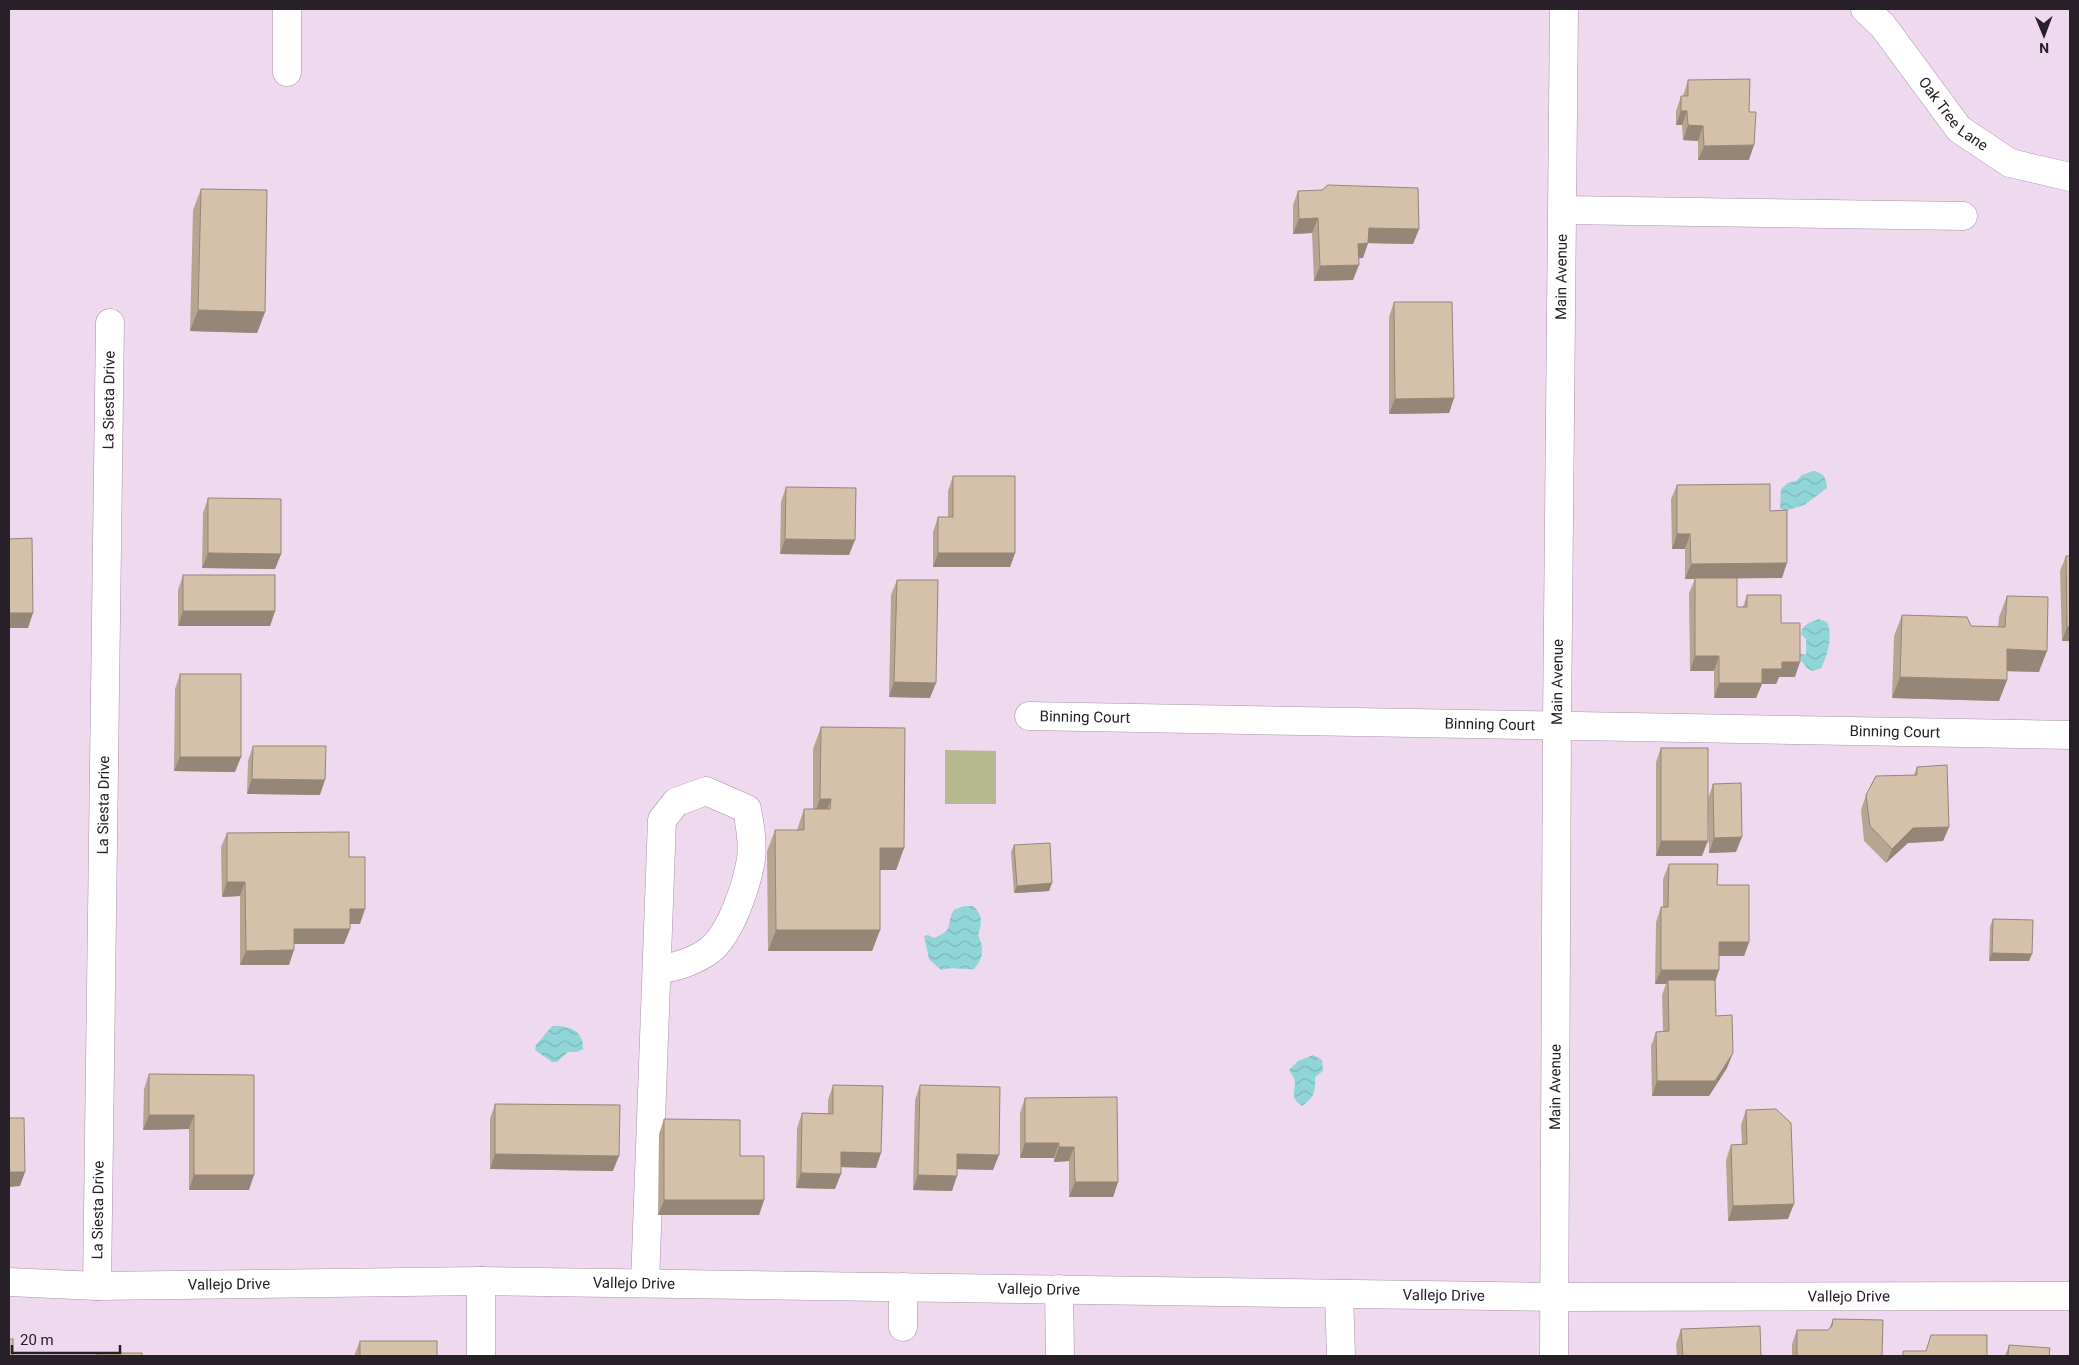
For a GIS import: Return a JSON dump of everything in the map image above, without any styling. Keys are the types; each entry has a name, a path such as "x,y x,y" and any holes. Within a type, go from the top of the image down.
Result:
{"street":[{"path":"287,9 287,72"},
{"name":"Main Avenue","path":"1554,1356 1557,724 1564,9"},
{"name":"Oak Tree Lane","path":"1865,9 1883,26 1959,129 2010,163 2070,177"},
{"path":"1563,210 1964,216"},
{"name":"La Siesta Drive","path":"97,1286 110,323"},
{"name":"Binning Court","path":"1029,716 2070,734"},
{"path":"645,1284 656,969 662,820 676,802 706,791 747,810 751,831 751,859 745,884 731,922 711,949 685,962 656,969"},
{"path":"481,1281 481,1356"},
{"name":"Vallejo Drive","path":"9,1282 97,1286 481,1281 1554,1297 2070,1296"},
{"path":"903,1287 903,1327"},
{"path":"1059,1290 1060,1356"},
{"path":"1339,1294 1341,1356"}],"shaded area":[{"path":"945,750 996,751 996,804 945,804"}],"water":[{"path":"1813,471 1824,476 1827,488 1804,505 1785,511 1780,508 1781,489 1788,483 1796,481 1802,475"},
{"path":"1819,619 1827,622 1830,639 1828,651 1821,668 1813,671 1808,669 1794,652 1806,655 1806,639 1801,634 1802,630 1807,624"},
{"path":"964,906 973,906 980,916 981,922 978,935 982,952 980,960 974,969 950,968 941,970 929,959 924,936 928,935 934,938 945,932 948,929 954,910"},
{"path":"552,1026 564,1026 574,1030 581,1037 583,1049 577,1052 568,1052 557,1062 552,1062 535,1050 536,1045"},
{"path":"1313,1055 1322,1060 1323,1071 1315,1077 1313,1094 1302,1106 1295,1098 1295,1081 1289,1070 1298,1061"}],"building":[{"path":"1750,79 1749,112 1756,112 1754,145 1704,146 1703,126 1688,125 1687,111 1681,111 1681,96 1688,96 1688,80"},
{"path":"1328,185 1418,188 1419,229 1369,228 1368,243 1358,244 1359,265 1320,266 1318,218 1299,219 1298,191 1322,190"},
{"path":"201,189 267,190 265,312 198,310"},
{"path":"1394,302 1452,302 1454,398 1395,399"},
{"path":"953,476 1015,476 1015,553 938,553 938,517 953,517"},
{"path":"1770,484 1770,511 1787,510 1787,563 1691,564 1690,534 1677,534 1677,485"},
{"path":"786,487 856,488 855,540 785,539"},
{"path":"208,498 281,499 281,554 208,553"},
{"path":"32,538 33,613 9,613 9,539"},
{"path":"2066,556 2070,556 2070,627 2067,627"},
{"path":"183,575 275,575 275,611 183,611"},
{"path":"1695,578 1737,578 1737,607 1747,607 1747,595 1781,595 1781,623 1800,623 1800,662 1782,662 1782,669 1762,669 1762,683 1719,683 1719,656 1695,656"},
{"path":"897,580 938,580 936,683 894,682"},
{"path":"2007,596 2048,597 2047,651 2007,649 2007,680 1900,677 1902,615 1967,617 1971,626 2005,627"},
{"path":"180,674 241,674 241,757 180,757"},
{"path":"821,727 905,728 904,848 880,848 880,930 776,930 775,830 804,830 804,809 830,809 831,799 820,799"},
{"path":"253,746 326,746 325,780 252,779"},
{"path":"1661,748 1708,748 1708,841 1661,841"},
{"path":"1947,765 1949,827 1913,828 1892,849 1870,826 1866,795 1876,776 1917,775 1917,767"},
{"path":"1741,783 1742,837 1714,838 1713,784"},
{"path":"349,832 349,857 365,857 365,909 350,909 350,929 294,929 294,950 246,951 245,882 227,882 227,833"},
{"path":"1050,843 1052,883 1017,886 1014,845"},
{"path":"1669,864 1718,864 1717,885 1749,885 1749,942 1719,942 1719,970 1661,970 1661,907 1668,907"},
{"path":"1993,919 2033,920 2032,954 1992,953"},
{"path":"1668,980 1715,980 1716,1016 1732,1015 1733,1053 1715,1081 1657,1081 1656,1032 1669,1031"},
{"path":"149,1074 254,1075 254,1175 194,1175 194,1115 149,1115"},
{"path":"833,1085 883,1086 881,1153 841,1152 841,1174 801,1173 802,1113 833,1114"},
{"path":"920,1085 1000,1087 999,1155 957,1154 957,1176 918,1175"},
{"path":"1117,1097 1118,1182 1075,1182 1074,1147 1059,1147 1059,1143 1025,1143 1025,1098"},
{"path":"495,1104 620,1105 619,1156 495,1154"},
{"path":"1776,1109 1791,1123 1794,1204 1733,1206 1731,1145 1747,1144 1746,1110"},
{"path":"9,1118 24,1118 25,1172 9,1172"},
{"path":"664,1119 740,1120 740,1156 764,1156 764,1200 664,1200"},
{"path":"1833,1319 1883,1320 1882,1356 1797,1356 1797,1330 1828,1330 1832,1326"},
{"path":"1760,1326 1761,1356 1683,1356 1681,1329"},
{"path":"1931,1335 1987,1335 1987,1356 1903,1356 1903,1351 1926,1351"},
{"path":"9,1339 13,1339 13,1356 9,1356"},
{"path":"360,1341 437,1341 437,1356 360,1356"},
{"path":"2009,1345 2050,1348 2049,1356 2008,1356"},
{"path":"97,1353 142,1353 142,1356 97,1356"}]}
